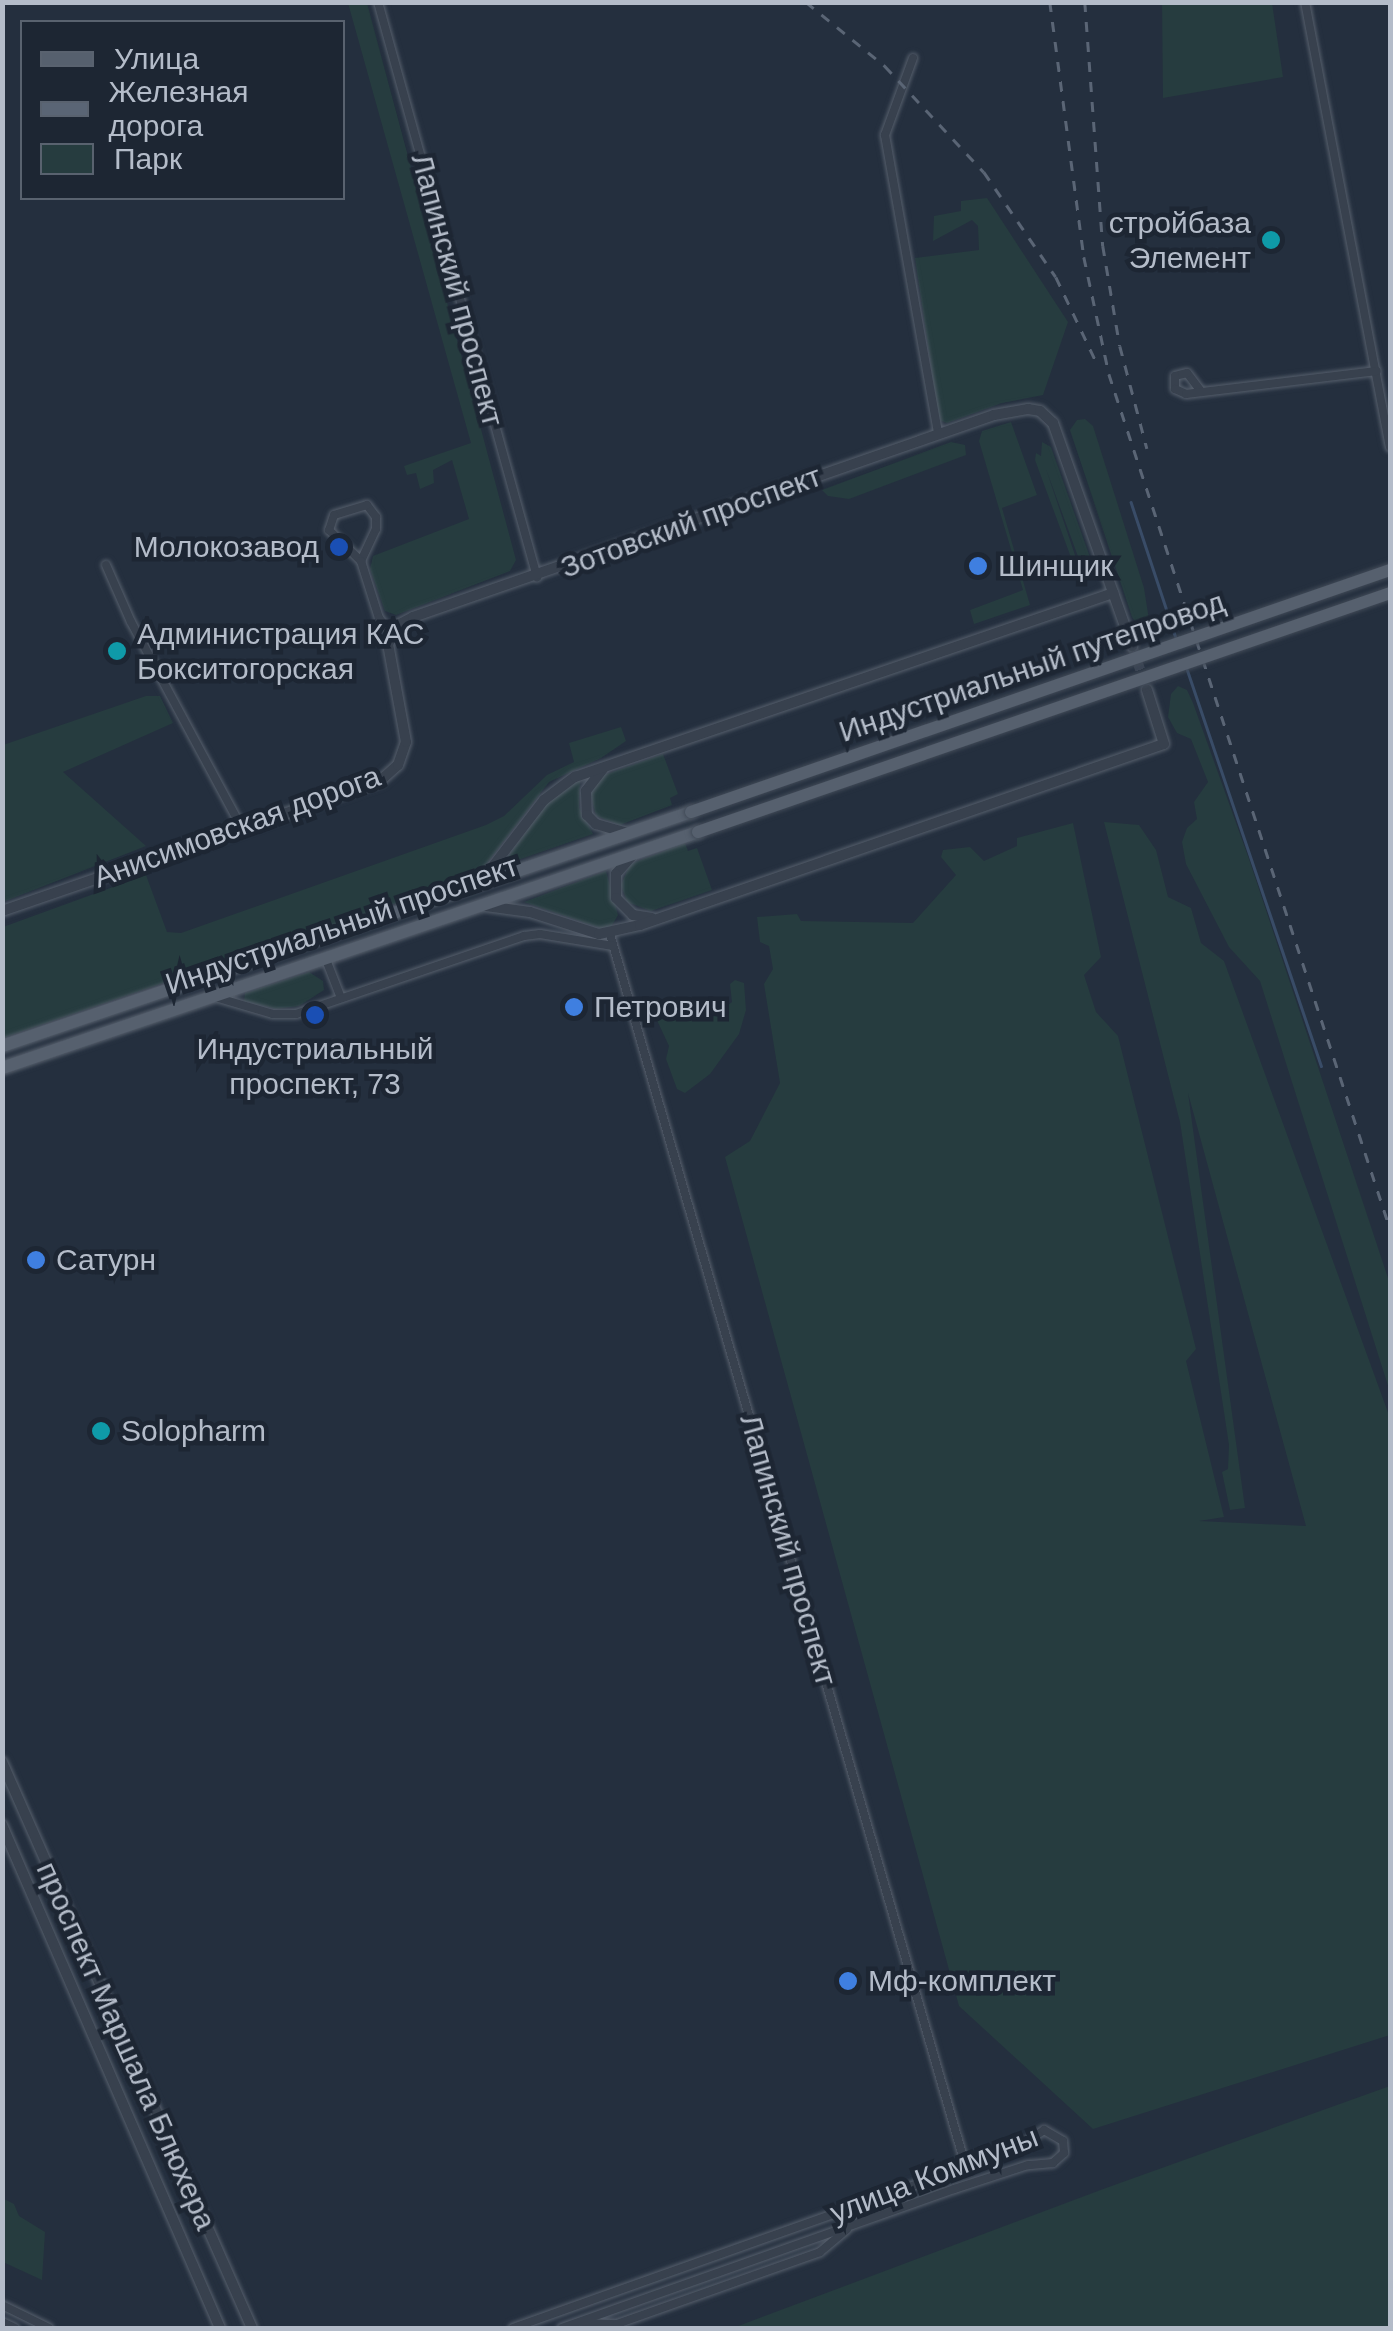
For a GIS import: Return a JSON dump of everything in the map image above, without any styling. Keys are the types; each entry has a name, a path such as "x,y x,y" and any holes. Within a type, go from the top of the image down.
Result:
{"main road":[{"name":"Индустриальный путепровод","path":"691,812 1390,570"},
{"name":"Индустриальный путепровод","path":"698,832 1390,593"},
{"name":"Индустриальный проспект","path":"2,1046 691,812"},
{"name":"Индустриальный проспект","path":"2,1068 698,832"}],"street":[{"name":"Лапинский проспект","path":"378,2 537,577"},
{"path":"1305,2 1390,447"},
{"path":"913,58 885,135 938,434"},
{"path":"1200,390 1377,371"},
{"name":"Зотовский проспект","path":"392,634 413,617 994,415 1028,409 1040,411 1054,424 1132,646"},
{"path":"361,561 376,529 376,517 367,505 334,515 329,530 361,561 380,618 392,634"},
{"path":"106,565 131,622 242,828"},
{"path":"470,886 490,870 558,787 608,764 1113,593"},
{"name":"Анисимовская дорога","path":"2,911 380,781 398,764 406,742 388,656 392,634"},
{"path":"212,996 284,1015 540,934 611,940 658,919 1164,744 1147,690"},
{"path":"608,764 586,791 588,815 596,824 628,833"},
{"path":"636,852 616,874 616,898 633,915 658,919"},
{"path":"475,906 507,906 611,940"},
{"name":"Лапинский проспект","path":"611,940 966,2167"},
{"path":"326,957 341,998"},
{"name":"проспект Маршала Блюхера","path":"2,1762 252,2328"},
{"name":"проспект Маршала Блюхера","path":"2,1825 220,2328"},
{"name":"улица Коммуны","path":"513,2328 966,2167 1022,2146 1044,2130 1063,2140 1064,2153 1053,2164 1028,2166 562,2328"},
{"path":"579,2322 610,2326 636,2318 820,2252 850,2226"},
{"path":"2,2305 49,2328"},
{"path":"2,2322 15,2328"}],"green space":[{"path":"348,3 367,3 516,560 510,571 396,615 385,611 370,569 373,556 469,519 452,460 433,470 434,483 420,489 416,473 407,475 404,466 471,443"},
{"path":"1162,3 1272,3 1283,77 1163,98"},
{"path":"987,198 1068,322 1043,395 1002,403 947,423 939,420 915,258 979,250 978,226 972,220 933,241 934,216 961,211 961,201"},
{"path":"1085,419 1093,426 1144,588 1149,620 1146,626 1139,627 1132,617 1070,430 1077,420"},
{"path":"1011,422 1037,495 1002,508 1030,605 974,624 970,610 1023,590 979,441 982,431"},
{"path":"951,442 965,445 966,455 849,499 828,496 822,490"},
{"path":"1042,442 1051,447 1091,560 1084,566 1080,562 1046,469 1078,564 1076,571 1035,460 1036,453 1041,456"},
{"path":"1178,686 1187,690 1193,703 1249,859 1390,1284 1390,1392 1260,981 1229,947 1186,864 1182,842 1187,828 1197,819 1194,802 1208,782 1191,739 1177,733 1168,717 1171,694"},
{"path":"146,696 160,696 173,723 63,772 146,846 3,902 3,745"},
{"path":"621,727 626,741 601,758 549,782 478,875 3,1038 3,927 146,875 167,932 181,933 486,825 504,816 547,775 574,762 569,743"},
{"path":"663,754 678,794 670,798 672,805 620,825 596,816 590,792 604,775"},
{"path":"580,780 579,807 593,834 509,863 507,858 550,798"},
{"path":"1104,822 1139,825 1156,850 1168,897 1191,908 1201,943 1224,961 1390,1418 1390,2035 1093,2129 959,2006 725,1157 750,1141 780,1083 764,984 773,969 769,946 760,942 757,917 797,914 801,921 913,923 956,875 941,857 943,850 970,847 984,861 1017,846 1017,838 1073,823 1101,957 1084,975 1096,1012 1118,1036 1196,1349 1186,1361 1224,1517 1199,1521 1306,1526 1188,1093 1245,1508 1230,1510 1222,1472 1228,1469 1229,1445 1180,1122"},
{"path":"685,843 688,851 697,848 712,890 651,911 627,902 621,885 630,864"},
{"path":"606,871 618,915 611,927 603,929 524,902"},
{"path":"309,972 323,981 324,990 299,1006 276,1009 244,1001 245,993"},
{"path":"735,980 744,983 746,1010 739,1034 710,1074 685,1093 677,1089 666,1059 669,1046 655,1016 723,1009 732,1002 730,984"},
{"path":"1390,2086 1390,2328 733,2328 1106,2188"},
{"path":"2,2198 14,2204 19,2216 45,2232 42,2280 3,2262"}],"waterway":[{"path":"1131,502 1176,638"},
{"path":"1187,669 1321,1066"}],"tunnel":[{"path":"1132,646 1145,683"}],"railway":[{"path":"806,2 885,66 984,172 1056,277 1095,359"},
{"path":"1050,2 1084,257 1109,374 1390,1228"},
{"path":"1085,2 1103,246 1120,346 1147,448"}],"place":[{"name":"стройбаза Элемент","path":"1271,240"},
{"name":"Молокозавод","path":"339,547"},
{"name":"Шинщик","path":"978,566"},
{"name":"Администрация КАС Бокситогорская","path":"117,651"},
{"name":"Петрович","path":"574,1007"},
{"name":"Индустриальный проспект, 73","path":"315,1015"},
{"name":"Сатурн","path":"36,1260"},
{"name":"Solopharm","path":"101,1431"},
{"name":"Мф-комплект","path":"848,1981"}]}
